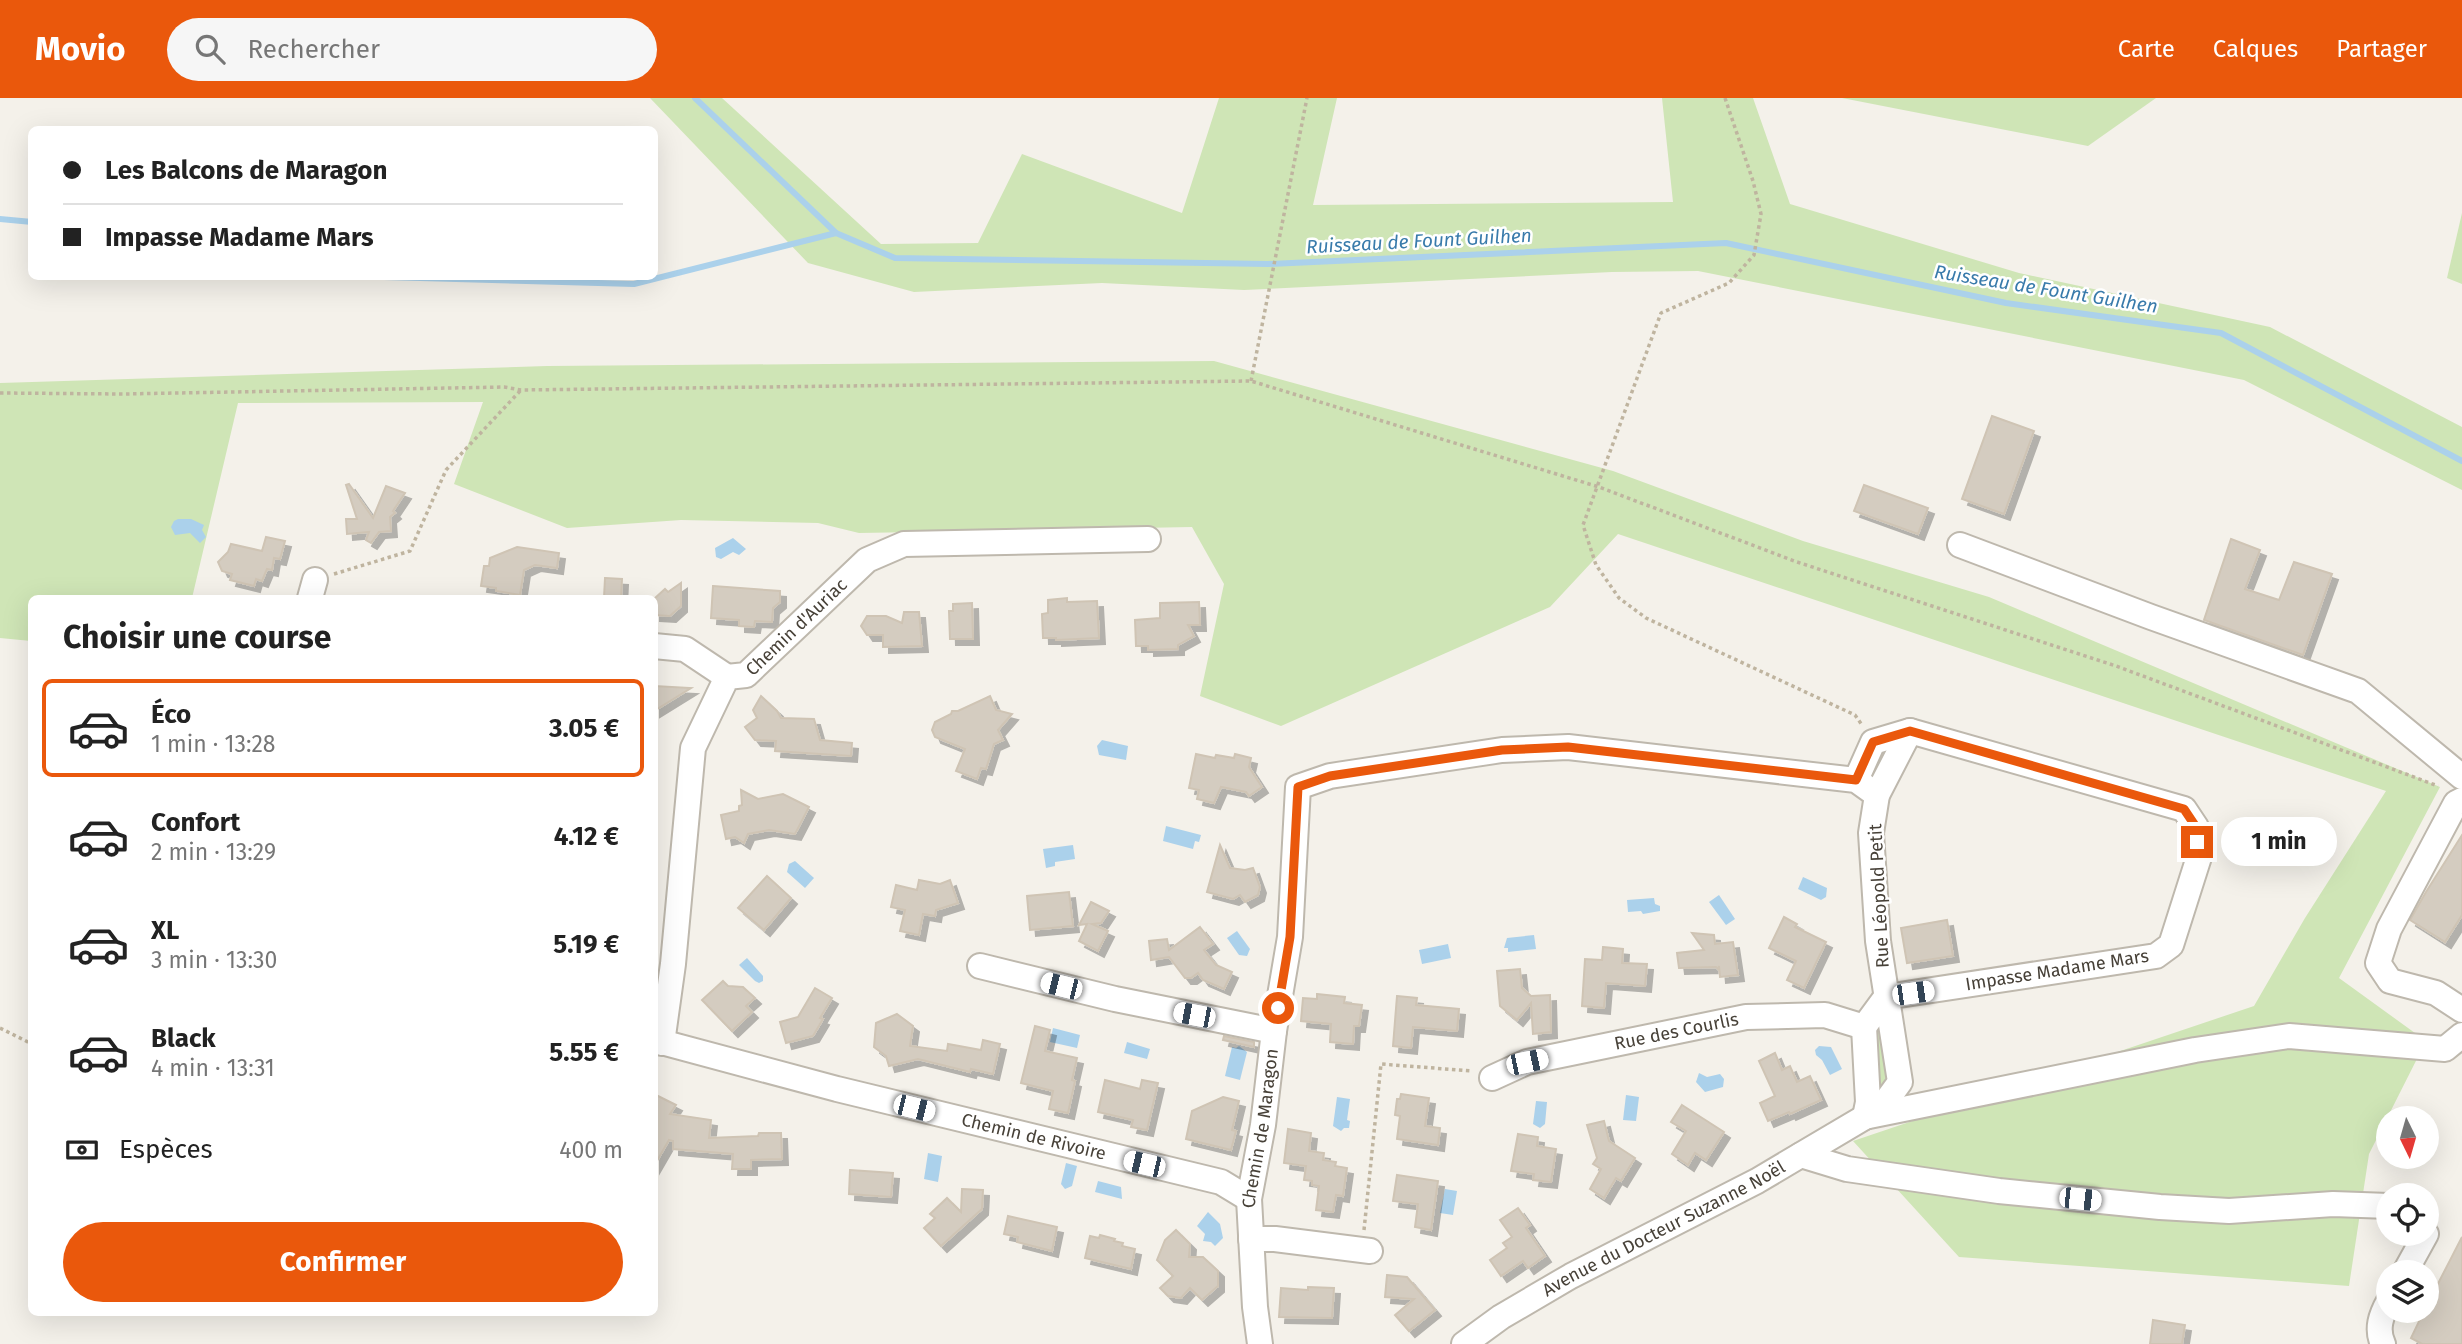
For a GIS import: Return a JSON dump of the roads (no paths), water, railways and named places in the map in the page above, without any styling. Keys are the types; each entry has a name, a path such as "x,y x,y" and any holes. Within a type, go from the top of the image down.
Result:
{"street":[{"name":"Chemin d'Auriac","path":"658,1042 673,964 692,748 727,677 746,675 867,560 904,544 1148,539"},
{"path":"1960,545 2358,691 2462,777"},
{"path":"658,646 685,649 727,677"},
{"path":"1910,731 1877,794 1856,780 1873,742 1910,731"},
{"name":"Impasse Madame Mars","path":"1886,997 2156,956 2171,945 2199,857 2196,827 2184,809 1910,731"},
{"name":"Chemin de Maragon","path":"1260,1344 1249,1199 1264,1125 1274,1031 1290,937 1298,787 1330,776 1488,751 1568,747 1856,780"},
{"name":"Rue Léopold Petit","path":"1877,794 1871,833 1878,942 1886,997"},
{"path":"2462,800 2456,803 2389,929 2378,963 2390,981 2437,993 2462,1010"},
{"path":"980,966 1115,999 1274,1031"},
{"path":"1886,997 1864,1027 1868,1102 1865,1116 2195,1051 2289,1037 2456,1044"},
{"name":"Avenue du Docteur Suzanne Noël","path":"1464,1344 1501,1317 1571,1276 1757,1181 1884,1104 1900,1082 1886,997"},
{"name":"Rue des Courlis","path":"1492,1078 1527,1062 1746,1017 1825,1015 1864,1027"},
{"name":"Chemin de Rivoire","path":"658,1042 837,1089 1221,1182 1249,1199"},
{"path":"1801,1155 1847,1169 1999,1191 2160,1207 2229,1211 2333,1203 2376,1205"},
{"path":"1251,1239 1275,1239 1366,1250"},
{"path":"2380,1323 2378,1334 2383,1344"}],"water":[{"path":"178,519 191,519 204,525 202,530 206,537 200,543 190,533 175,535 171,527"},
{"path":"733,538 746,549 739,555 733,552 721,559 716,557 715,548"},
{"path":"1102,740 1128,746 1126,760 1099,755 1097,746"},
{"path":"1166,826 1201,835 1199,842 1195,841 1193,849 1163,841"},
{"path":"1073,845 1075,859 1055,862 1055,866 1046,868 1043,849"},
{"path":"795,861 814,878 805,888 787,872 789,864"},
{"path":"1803,877 1827,888 1826,897 1821,900 1798,889"},
{"path":"1719,895 1735,919 1726,925 1709,902"},
{"path":"1654,898 1660,911 1643,914 1641,911 1628,912 1627,900"},
{"path":"1237,931 1250,949 1247,956 1239,955 1227,938"},
{"path":"1534,935 1536,949 1508,952 1508,948 1504,948 1507,938"},
{"path":"1448,944 1451,958 1422,964 1419,950"},
{"path":"747,958 763,976 763,981 755,981 739,965"},
{"path":"1053,1028 1080,1035 1077,1048 1050,1042"},
{"path":"1127,1042 1150,1049 1147,1059 1124,1053"},
{"path":"1239,1046 1247,1052 1240,1080 1225,1076 1232,1047"},
{"path":"1819,1046 1831,1047 1842,1069 1830,1075 1816,1055 1815,1050"},
{"path":"1699,1073 1707,1077 1720,1074 1724,1079 1723,1087 1705,1092 1696,1082"},
{"path":"1626,1095 1639,1097 1636,1121 1623,1120"},
{"path":"1337,1097 1350,1099 1347,1120 1350,1121 1349,1128 1341,1131 1333,1126"},
{"path":"1536,1101 1547,1102 1545,1124 1540,1128 1533,1124"},
{"path":"928,1153 942,1156 938,1182 924,1179"},
{"path":"1066,1163 1077,1166 1072,1186 1065,1189 1061,1184"},
{"path":"1098,1181 1121,1187 1122,1199 1095,1192"},
{"path":"1445,1189 1457,1191 1453,1215 1440,1213"},
{"path":"1208,1212 1220,1224 1223,1238 1215,1246 1211,1242 1203,1241 1205,1234 1197,1226"}],"waterway":[{"path":"695,98 836,233"},
{"name":"Ruisseau de Fount Guilhen","path":"0,219 28,222"},
{"name":"Ruisseau de Fount Guilhen","path":"658,278 836,233 895,258 1268,264 1726,243 2006,303 2221,333 2462,461"},
{"name":"Ruisseau de Fount Guilhen","path":"491,280 634,284 650,280"}]}
